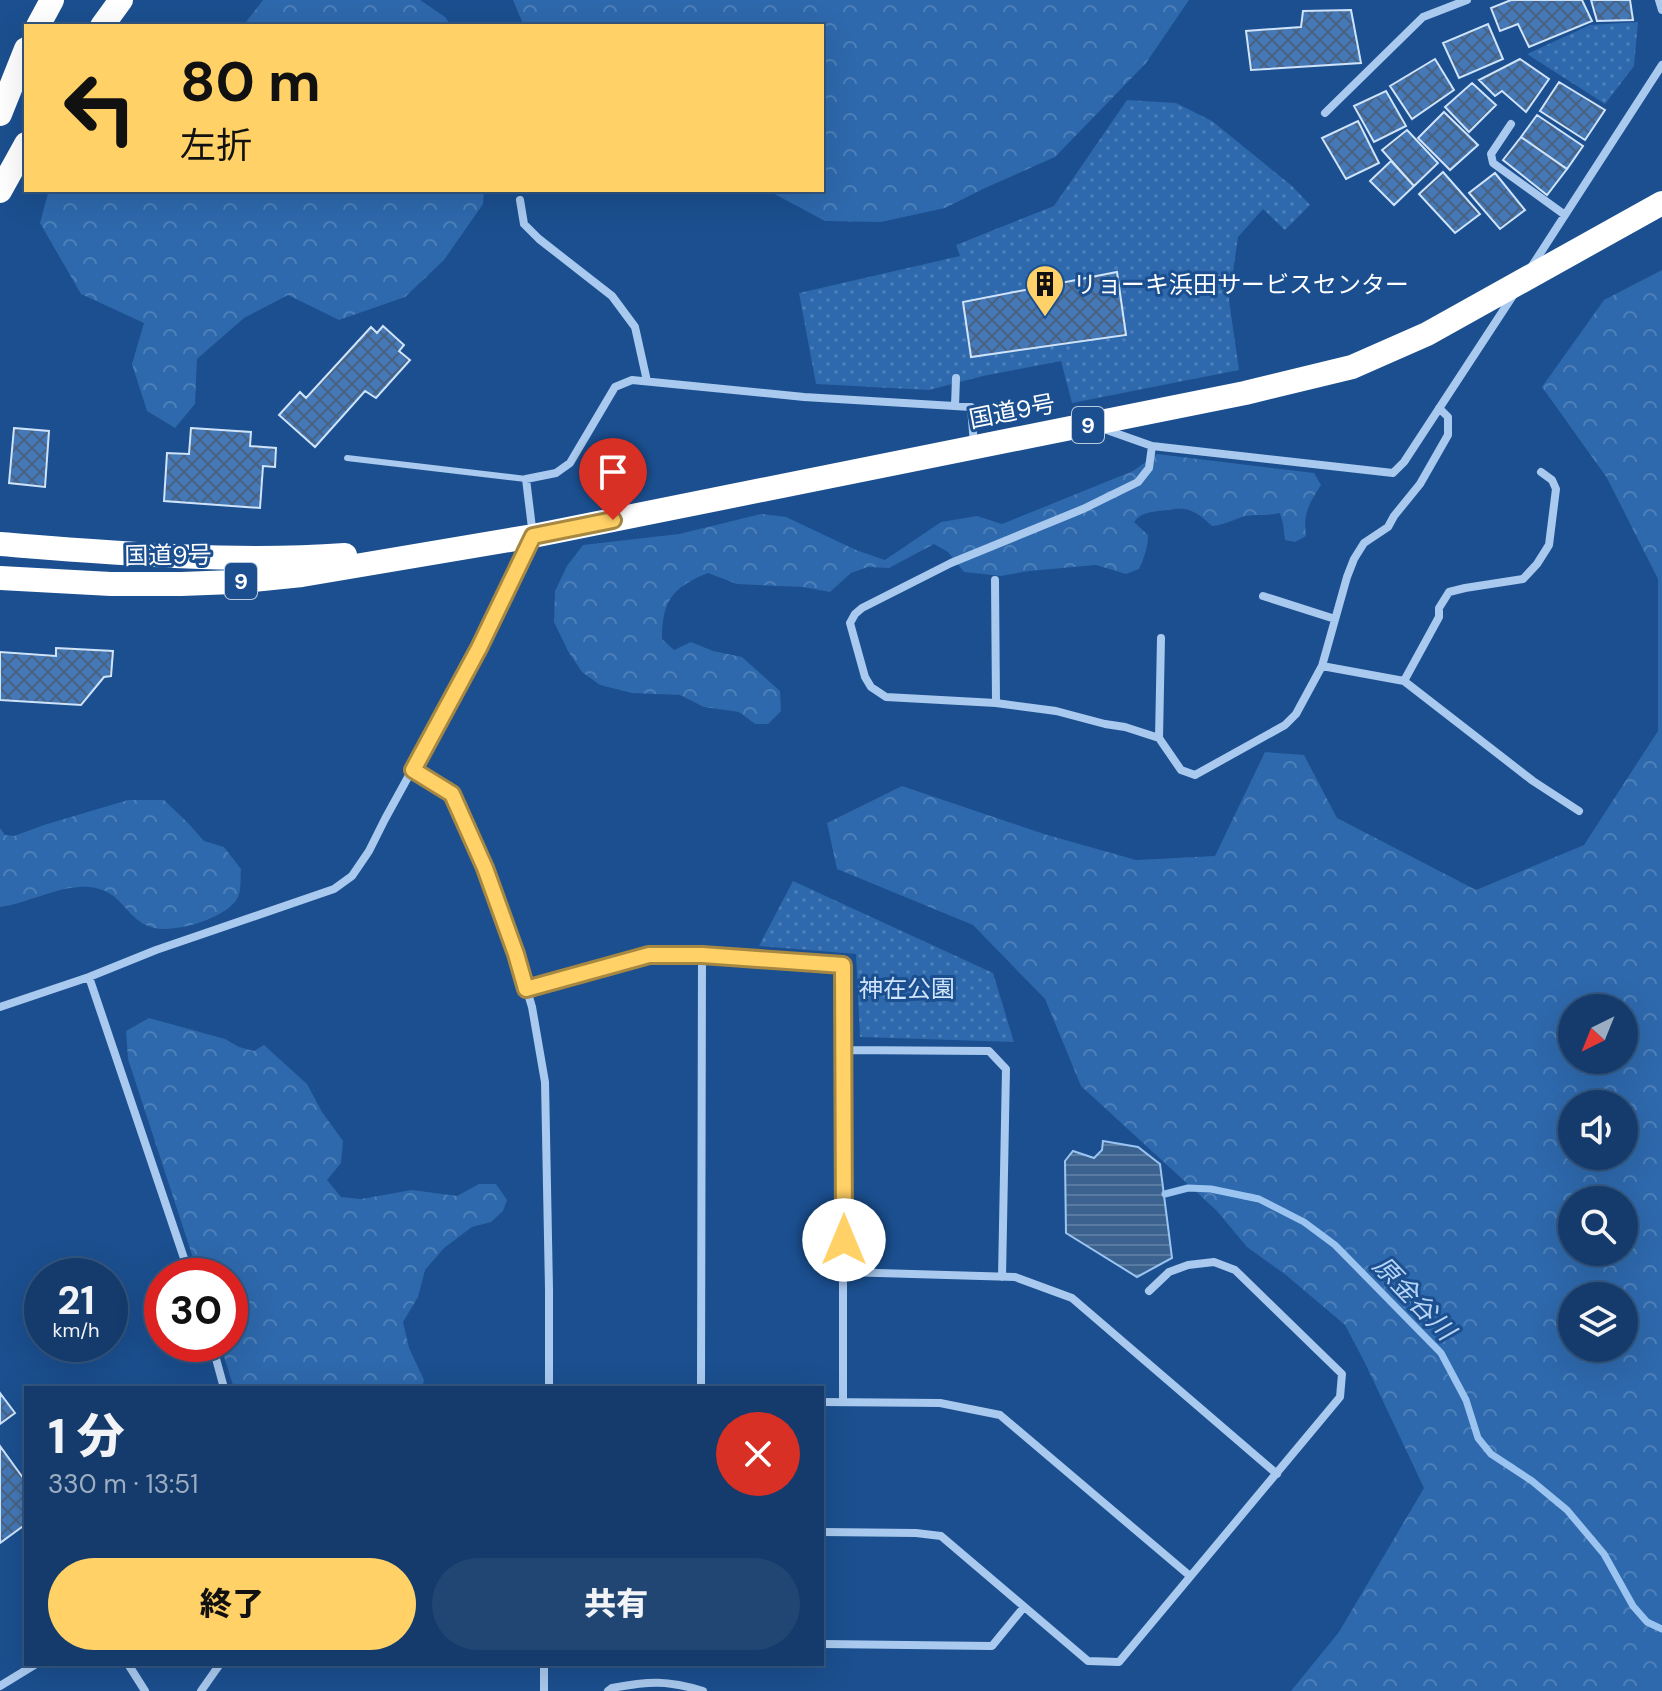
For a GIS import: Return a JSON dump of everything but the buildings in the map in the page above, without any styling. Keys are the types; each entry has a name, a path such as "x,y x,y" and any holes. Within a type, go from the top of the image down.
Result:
{"highway":[{"path":"39,24 52,0"},
{"path":"103,24 121,0"},
{"path":"0,101 24,53"},
{"path":"0,114 24,54"},
{"path":"0,191 24,148"},
{"name":"国道9号","path":"0,578 111,584 234,582 302,575 533,536 1236,395 1352,367 1427,334 1662,203"},
{"name":"国道9号","path":"0,544 106,553 234,558 332,556 479,545"}],"street":[{"path":"1325,113 1423,17 1467,0"},
{"path":"1659,0 1662,10"},
{"path":"1091,424 1152,446 1393,473 1404,462 1662,65"},
{"path":"1511,124 1491,154 1493,163 1565,215"},
{"path":"520,200 524,224 612,296 635,327 647,381"},
{"path":"955,406 956,378"},
{"path":"0,1007 334,889 352,876 369,851 479,648 533,536 526,479 556,473 570,463 615,387 632,380 804,397 971,407 974,448"},
{"path":"1161,638 1159,738 1181,770 1195,775 1285,725 1296,714 1322,666 1354,559 1364,543 1388,527 1420,484 1448,435 1448,417 1439,408"},
{"path":"1152,446 1149,468 1138,482 1083,509 951,563 862,608 850,623 865,677 871,687 886,697 996,703 1056,711 1159,738"},
{"path":"1404,681 1449,592 1523,579 1537,564 1549,545 1556,489 1552,480 1541,472"},
{"path":"995,580 996,703"},
{"path":"1263,596 1335,619"},
{"path":"1322,666 1404,681 1533,781 1579,811"},
{"path":"413,770 452,794 485,868 532,1007 545,1082 549,1386"},
{"path":"526,989 649,955 702,955 843,965 843,1402"},
{"path":"701,1386 702,955"},
{"path":"89,977 184,1258"},
{"path":"843,1050 989,1051 1006,1069 1002,1277"},
{"path":"824,1532 941,1536 1088,1661 1119,1662 1340,1397 1342,1374 1235,1270 1214,1262 1188,1265 1169,1272 1149,1291"},
{"path":"844,1272 1015,1277 1072,1298 1277,1474"},
{"path":"217,1362 223,1386"},
{"path":"824,1402 940,1403 1000,1415 1190,1576"},
{"path":"824,1644 992,1646 1024,1607"},
{"path":"0,1686 33,1666"},
{"path":"129,1666 145,1691"},
{"path":"201,1691 219,1666"},
{"path":"544,1666 544,1691"},
{"path":"608,1691 645,1682 675,1683 703,1691"}],"lane":[{"path":"347,458 526,479"}],"green space":[{"path":"263,0 420,0 445,17 450,24 245,24"},
{"path":"513,0 1189,0 1146,63 1055,157 945,208 881,222 825,221 771,192 824,192 824,24 523,24"},
{"path":"1638,22 1634,66 1605,104 1527,54 1590,25"},
{"path":"1127,100 1176,103 1212,121 1292,186 1310,205 1285,230 1263,209 1238,237 1229,300 1239,370 1072,403 1061,361 929,390 816,384 799,293 960,256 956,245 1054,206"},
{"path":"48,192 484,192 483,204 444,260 405,297 339,320 288,295 244,318 197,359 195,404 175,428 147,411 132,364 144,323 81,294 40,223"},
{"path":"1662,270 1662,1691 1291,1691 1339,1632 1424,1488 1345,1325 1247,1247 1216,1210 1081,1086 1045,999 973,925 837,869 827,823 902,786 1044,834 1136,860 1215,856 1265,752 1304,755 1337,818 1476,890 1584,845 1658,731 1658,579 1607,478 1542,387 1604,300"},
{"path":"1157,454 1314,473 1321,485 1308,509 1306,536 1295,542 1285,540 1280,513 1246,516 1212,526 1193,511 1175,509 1144,514 1134,522 1148,535 1147,544 1139,569 1126,574 1096,565 1001,576 964,572 948,552 934,544 889,568 868,567 851,573 830,592 803,587 737,584 708,573 696,578 678,590 667,605 662,639 674,650 691,642 713,651 742,657 780,691 781,711 768,724 755,724 739,712 704,707 680,695 632,693 600,685 582,672 554,622 555,591 567,566 583,545 679,534 761,514 786,517 885,560 941,522 977,516 1002,524 1133,471"},
{"path":"128,800 164,800 204,841 224,847 241,869 240,892 231,906 196,924 169,929 157,929 140,922 109,893 89,887 67,889 0,907 0,828 5,835 14,836"},
{"name":"神在公園","path":"793,881 993,973 1014,1042 860,1037 856,954 759,946"},
{"path":"149,1018 225,1039 254,1051 264,1045 307,1084 343,1141 341,1163 327,1180 341,1197 361,1199 412,1190 457,1196 479,1184 496,1184 507,1200 503,1211 491,1222 472,1227 444,1248 425,1270 418,1297 403,1322 409,1348 424,1380 422,1386 233,1386 226,1362 248,1362 248,1258 193,1258 128,1059 126,1031"}],"shaded area":[{"path":"1103,1141 1138,1147 1160,1164 1172,1258 1137,1277 1066,1233 1065,1161 1073,1151 1094,1158 1102,1150"}],"waterway":[{"name":"原金谷川","path":"1165,1194 1188,1188 1211,1189 1259,1199 1304,1222 1335,1245 1441,1353 1466,1400 1478,1438 1491,1454 1532,1481 1567,1510 1604,1554 1633,1606 1647,1622 1662,1629"}],"place":[{"name":"リョーキ浜田サービスセンター","path":"1045,318"}],"route":[{"path":"613,520 533,536 479,648 413,770 452,794 485,868 526,989 649,955 702,955 843,965 844,1240"}]}
